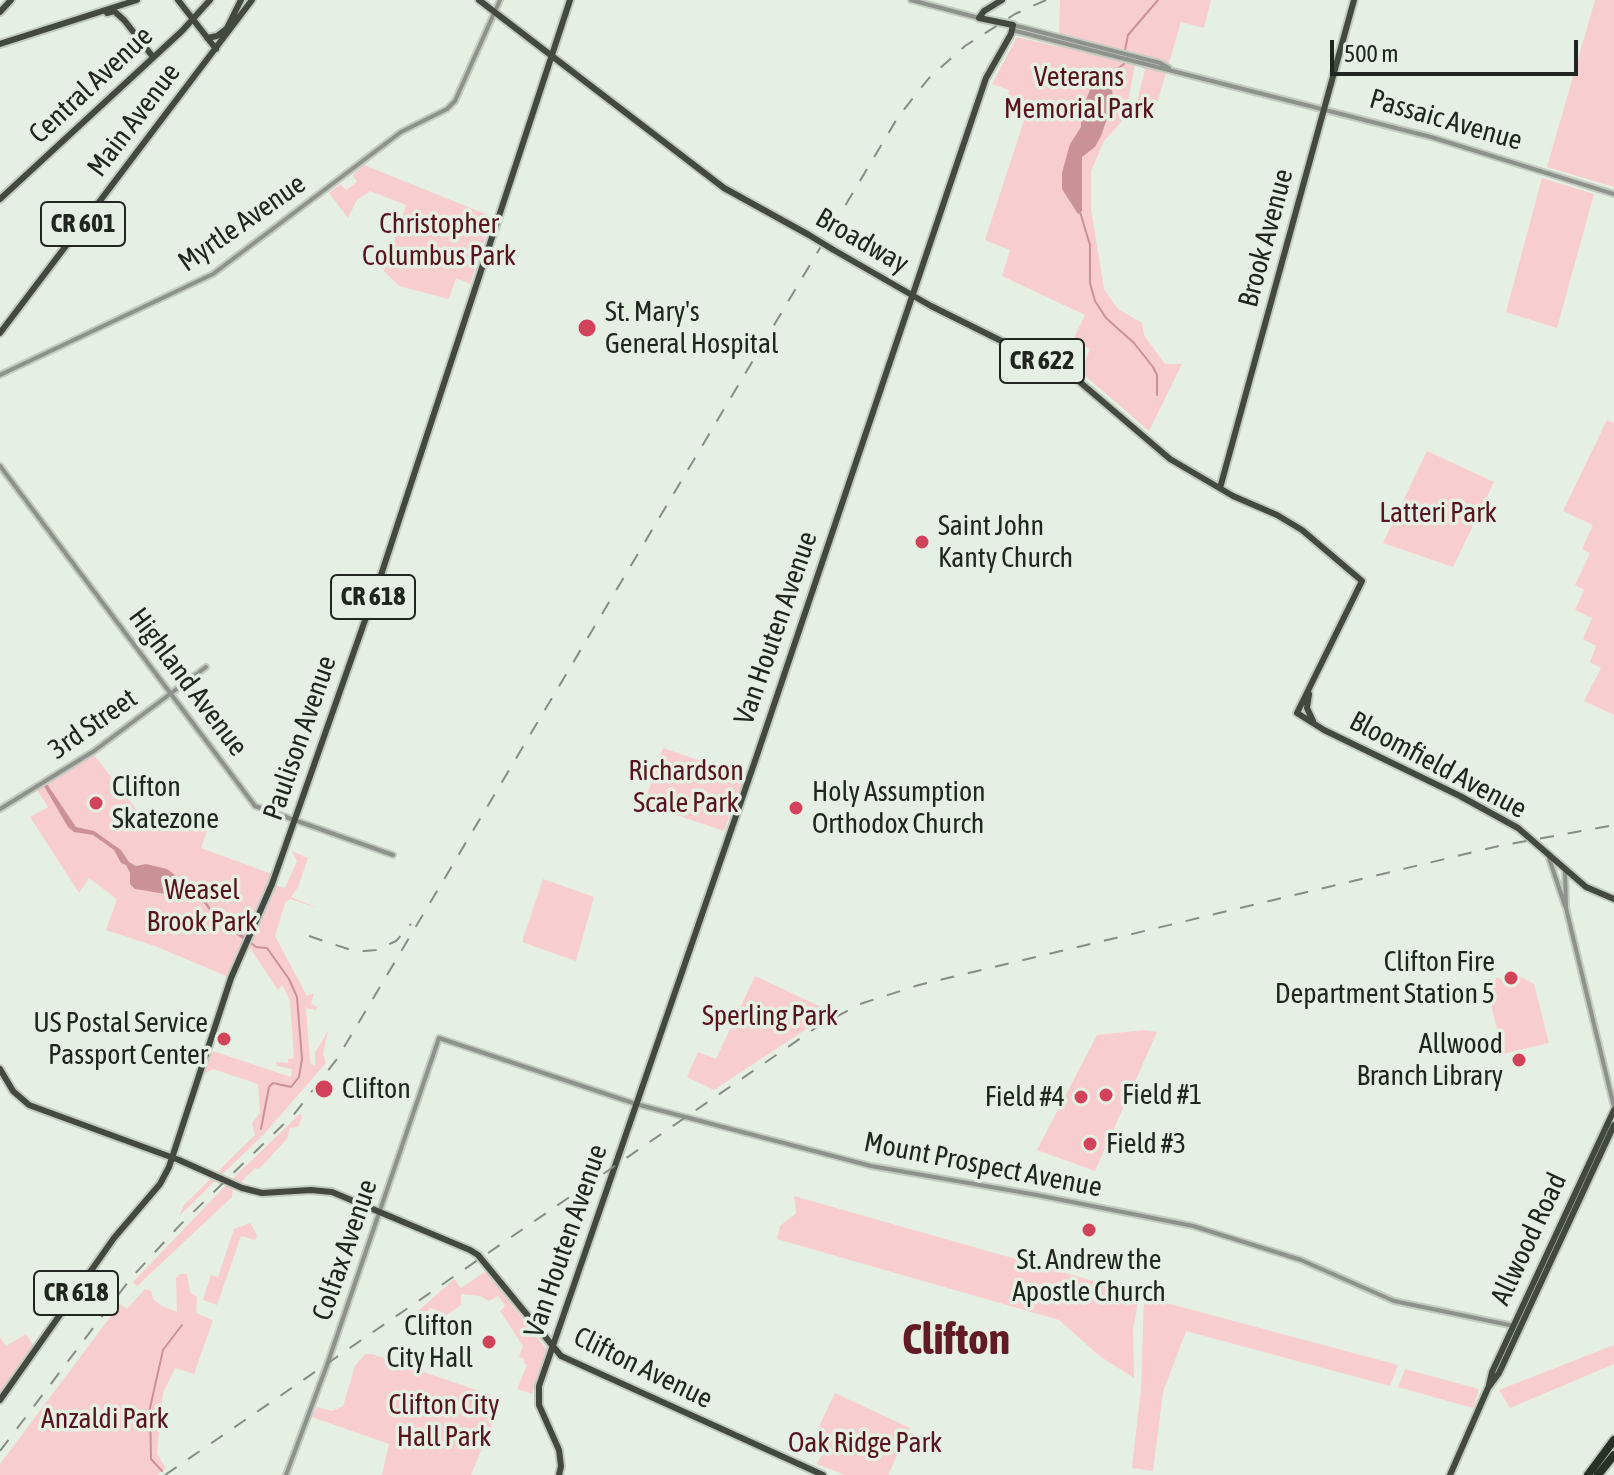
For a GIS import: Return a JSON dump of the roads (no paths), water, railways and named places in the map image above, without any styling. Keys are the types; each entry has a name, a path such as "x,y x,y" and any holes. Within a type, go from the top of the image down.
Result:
{"highway":[{"path":"1588,1475 1614,1440"},
{"path":"1601,1475 1614,1458"}],"main road":[{"path":"0,12 11,0"},
{"path":"96,13 109,0"},
{"path":"0,44 137,0"},
{"path":"137,0 121,9 120,13 153,57"},
{"path":"178,0 216,49"},
{"name":"Central Avenue","path":"0,199 193,20 210,0"},
{"name":"Main Avenue","path":"216,49 241,0"},
{"name":"Main Avenue","path":"0,333 252,0"},
{"name":"Broadway","path":"479,0 724,188 913,296 1079,379 1170,459 1236,497"},
{"name":"Paulison Avenue","path":"0,1400 114,1238 160,1184 173,1158 226,992 257,923 381,575 570,0"},
{"path":"979,18 982,12 1002,0"},
{"name":"Brook Avenue","path":"1220,488 1354,0"},
{"path":"96,13 114,11 124,20"},
{"name":"Passaic Avenue","path":"979,18 1013,28"},
{"name":"Van Houten Avenue","path":"559,1475 559,1450 538,1399 547,1365 986,78 1013,28"},
{"path":"207,38 217,36 226,29"},
{"name":"Bloomfield Avenue","path":"1236,497 1296,525 1362,581 1297,713 1513,825 1586,887 1614,899"},
{"name":"Bloomfield Avenue","path":"1310,690 1307,708 1318,726"},
{"name":"Clifton Avenue","path":"0,1069 13,1091 29,1105 255,1192 328,1191 475,1252 566,1360 823,1475"},
{"name":"Allwood Road","path":"1450,1475 1488,1388 1499,1373 1614,1109"},
{"name":"Allwood Road","path":"1517,1326 1614,1125"},
{"path":"547,1365 553,1360 566,1360"}],"street":[{"path":"496,13 500,0"},
{"name":"Passaic Avenue","path":"911,0 979,18"},
{"name":"Myrtle Avenue","path":"0,375 213,274 401,132 452,105 496,13"},
{"name":"Passaic Avenue","path":"1013,28 1431,137 1614,194"},
{"name":"Highland Avenue","path":"0,466 255,806 393,855"},
{"name":"3rd Street","path":"0,809 94,751 206,667"},
{"path":"1548,855 1566,908 1614,1109"},
{"path":"1565,870 1566,908"},
{"name":"Mount Prospect Avenue","path":"439,1038 636,1104 883,1169 1193,1226 1301,1260 1394,1301 1517,1326"},
{"name":"Colfax Avenue","path":"286,1475 439,1038"},
{"path":"1608,1085 1614,1089"}],"waterway":[{"path":"1125,50 1128,35 1158,0"},
{"path":"1104,84 1105,78 1124,64"},
{"path":"1080,212 1090,245 1090,283 1095,301 1106,318 1134,343 1153,367 1157,375 1157,395"},
{"path":"251,943 267,948 289,979 297,997 302,1059 299,1077 291,1087 273,1083 269,1087 261,1129"},
{"path":"162,1471 151,1459 150,1408 163,1350 182,1325"}],"railway":[{"path":"0,1451 131,1278 180,1225 295,1113 337,1059 898,117 929,78 965,46 1015,14 1046,0"},
{"path":"165,1475 817,1027 860,1004 919,985 1499,846 1614,825"},
{"path":"309,936 354,951 376,950 396,941 411,924"}],"place":[{"name":"St. Mary's General Hospital","path":"587,328"},
{"name":"Saint John Kanty Church","path":"922,542"},
{"name":"Clifton Skatezone","path":"96,803"},
{"name":"Holy Assumption Orthodox Church","path":"796,808"},
{"name":"Clifton Fire Department Station 5","path":"1511,978"},
{"name":"US Postal Service Passport Center","path":"224,1039"},
{"name":"Allwood Branch Library","path":"1519,1060"},
{"name":"Clifton","path":"324,1089"},
{"name":"Field #1","path":"1106,1095"},
{"name":"Field #4","path":"1081,1097"},
{"name":"Field #3","path":"1090,1144"},
{"name":"St. Andrew the Apostle Church","path":"1089,1230"},
{"name":"Clifton City Hall","path":"489,1342"}],"district":[{"name":"Clifton","path":"956,1340"}],"park label":[{"name":"Veterans Memorial Park","path":"1079,93"},
{"name":"Christopher Columbus Park","path":"439,240"},
{"name":"Latteri Park","path":"1438,513"},
{"name":"Richardson Scale Park","path":"686,787"},
{"name":"Weasel Brook Park","path":"202,906"},
{"name":"Sperling Park","path":"770,1016"},
{"name":"Anzaldi Park","path":"105,1419"},
{"name":"Clifton City Hall Park","path":"444,1421"},
{"name":"Oak Ridge Park","path":"865,1443"}]}
